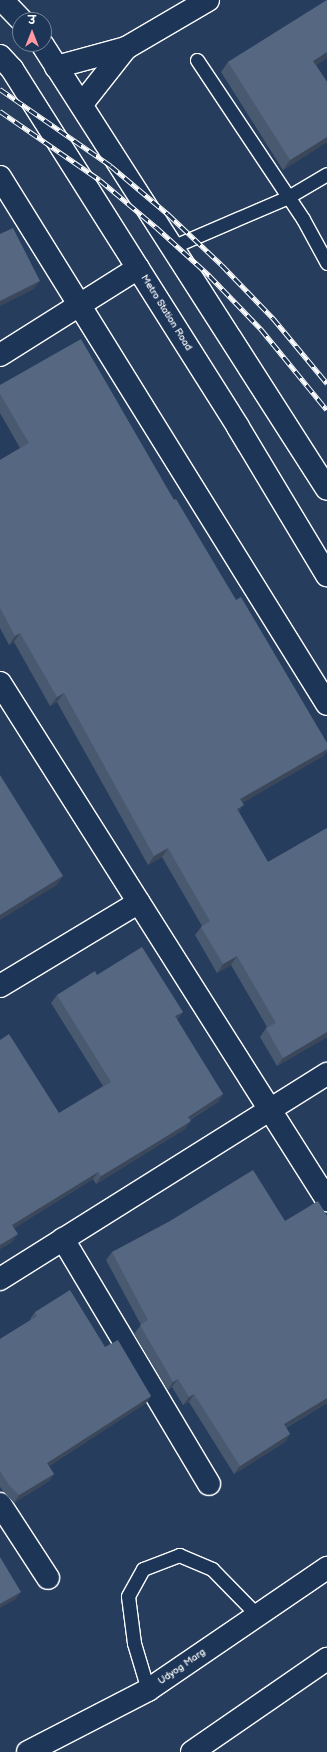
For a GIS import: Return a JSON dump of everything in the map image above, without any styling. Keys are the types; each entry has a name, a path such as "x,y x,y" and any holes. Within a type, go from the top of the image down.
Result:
{"street":[{"path":"2,0 13,12"},
{"path":"56,67 126,48 208,0"},
{"path":"82,104 126,48"},
{"path":"47,52 82,104 327,489"},
{"name":"Metro Station Road","path":"0,56 12,69 138,268 238,427 327,575"},
{"path":"0,177 327,704"},
{"path":"0,355 138,268"},
{"path":"0,683 327,1200"},
{"path":"0,986 139,902"},
{"path":"0,1279 327,1074"},
{"path":"63,1239 209,1484"},
{"path":"0,1504 48,1578"},
{"name":"Udyog Marg","path":"28,1752 148,1690 327,1568"},
{"path":"192,1752 327,1659"}],"lane":[{"path":"197,60 288,197 327,263"},
{"path":"172,247 288,197 327,174"},
{"path":"148,1690 134,1643 128,1596 143,1570 179,1555 212,1569 257,1615"}],"building":[{"path":"327,0 327,52 313,61 327,82 327,137 290,160 228,62"},
{"path":"13,228 40,281 0,301 0,234"},
{"path":"81,339 174,500 176,499 236,600 241,597 327,743 327,749 240,799 244,805 237,809 268,862 327,828 327,1032 283,1058 266,1028 276,1023 237,956 223,964 201,927 210,921 168,848 154,856 64,693 57,697 20,633 15,636 0,608 0,460 29,443 0,394 0,385"},
{"path":"0,775 63,876 0,915"},
{"path":"142,947 183,1012 175,1016 223,1094 188,1117 191,1121 154,1144 101,1176 98,1172 12,1225 18,1234 0,1245 0,1040 9,1034 59,1113 111,1082 57,995 95,971 97,975"},
{"path":"253,1170 285,1221 318,1201 327,1216 327,1398 284,1424 290,1434 240,1466 194,1394 189,1397 178,1379 173,1382 140,1325 148,1320 112,1252 170,1221"},
{"path":"70,1290 105,1347 118,1340 151,1396 47,1463 54,1474 19,1495 9,1485 0,1471 0,1339 37,1316 35,1312"},
{"path":"0,1557 21,1592 0,1604"}],"railway":[{"path":"0,89 111,166 168,214 222,265 273,318 327,383"},
{"path":"0,111 100,180 156,227 210,276 261,329 327,410"}]}
